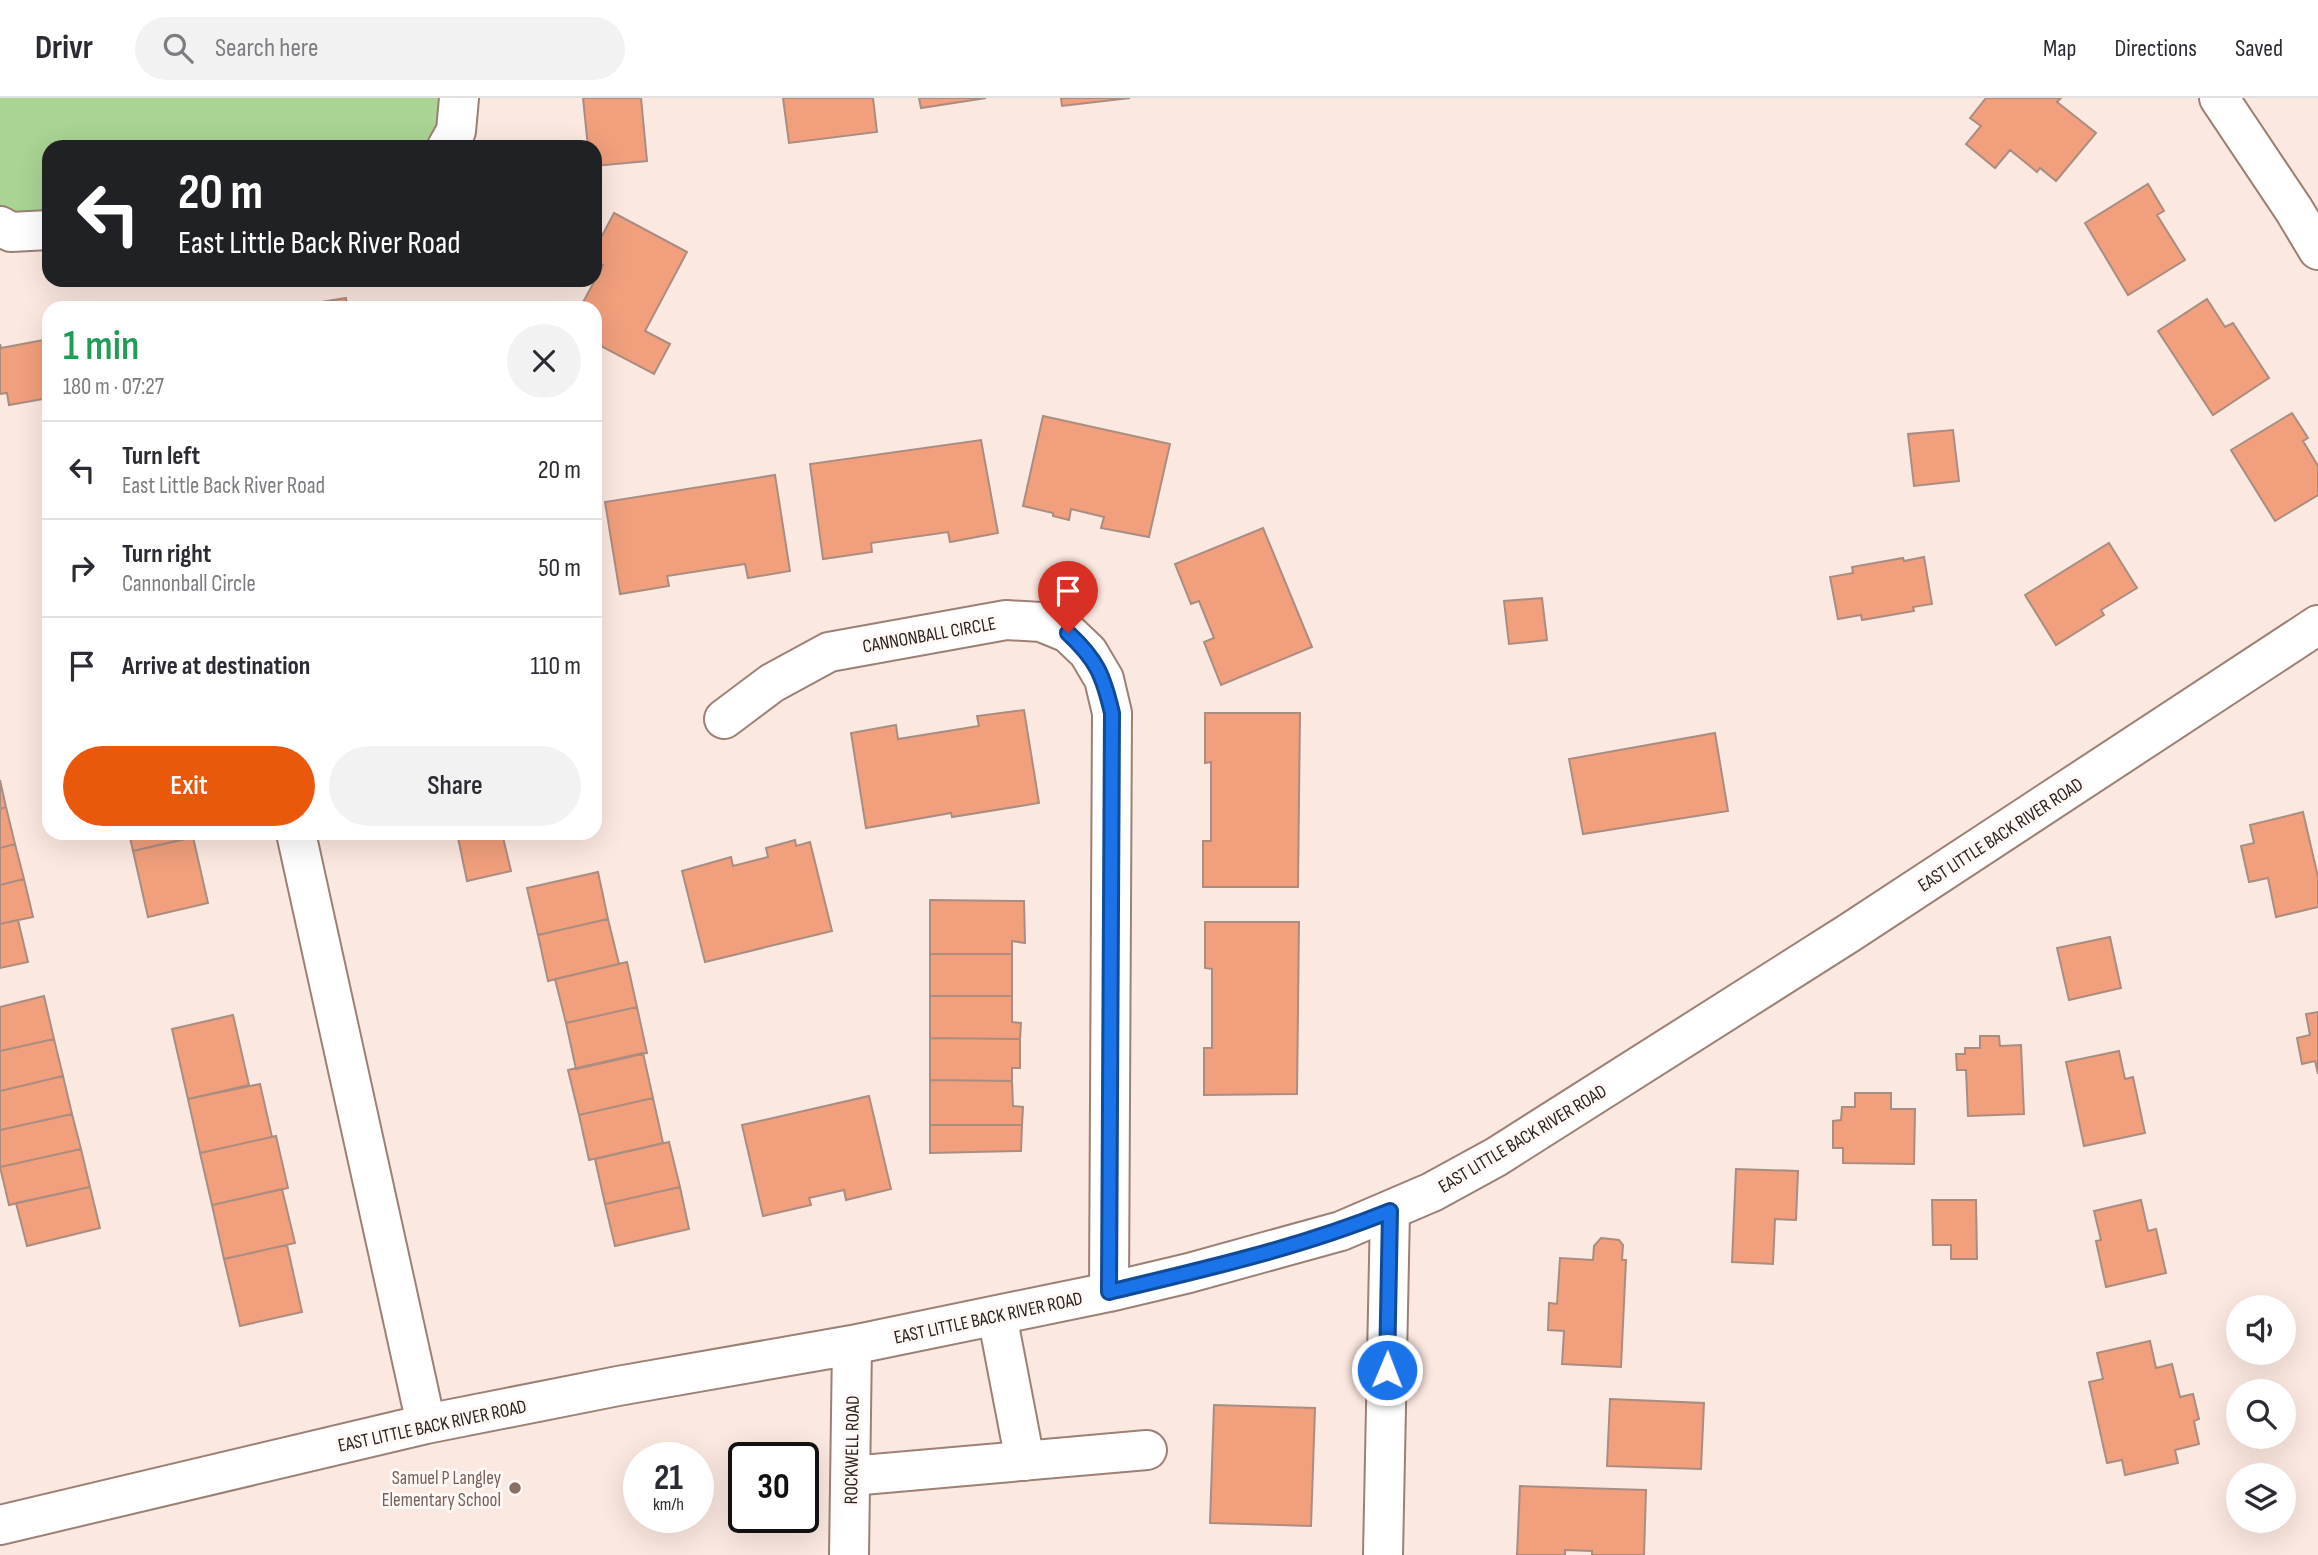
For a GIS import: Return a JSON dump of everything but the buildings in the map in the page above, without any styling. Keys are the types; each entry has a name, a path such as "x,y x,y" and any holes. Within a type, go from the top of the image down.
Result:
{"street":[{"path":"451,140 456,131 459,98"},
{"path":"2219,98 2318,250"},
{"path":"0,226 11,232 42,230"},
{"name":"CANNONBALL CIRCLE","path":"724,719 772,683 829,652 1006,620 1041,622 1059,629 1068,633 1088,652 1104,680 1112,713 1109,1292"},
{"name":"EAST LITTLE BACK RIVER ROAD","path":"0,1525 426,1424 618,1386 852,1345 1109,1292 1341,1231 1432,1192 1520,1142 1871,918 2318,625"},
{"path":"298,840 426,1424"},
{"path":"1383,1555 1390,1211"},
{"path":"997,1315 1025,1461"},
{"name":"ROCKWELL ROAD","path":"849,1555 852,1345"},
{"path":"851,1476 1147,1451"}],"green space":[{"path":"0,98 459,98 449,140 42,140 42,227 0,225"}],"place":[{"name":"Samuel P Langley Elementary School","path":"515,1488"}],"route":[{"path":"1068,633 1088,652 1104,680 1112,713 1109,1292 1341,1231 1390,1211 1387,1370"}]}
